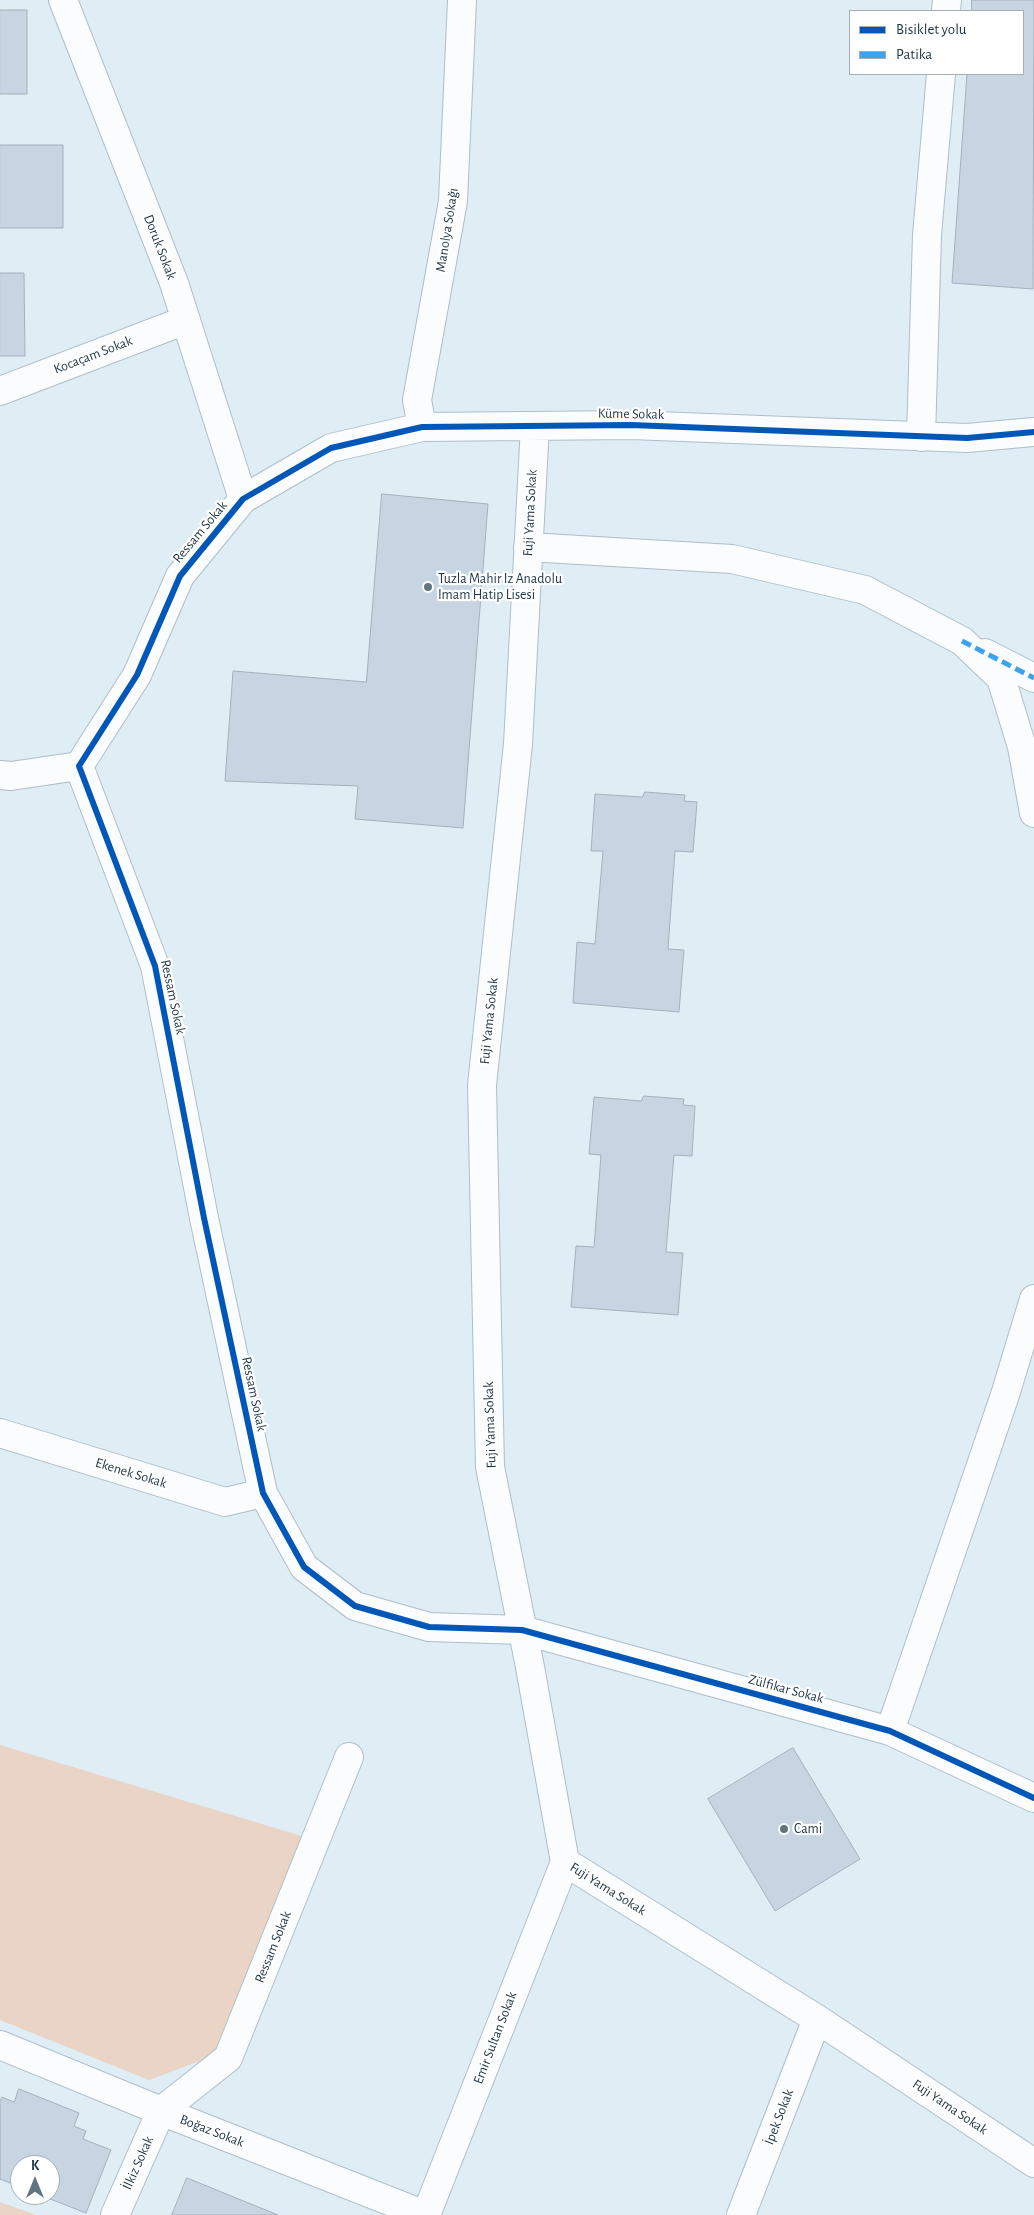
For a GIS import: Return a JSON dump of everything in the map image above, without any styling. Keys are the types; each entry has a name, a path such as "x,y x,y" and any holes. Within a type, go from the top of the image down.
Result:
{"street":[{"name":"Doruk Sokak","path":"63,0 174,283 243,499"},
{"name":"Manolya Sokağı","path":"422,427 417,400 454,201 462,0"},
{"path":"920,437 927,234 941,75"},
{"name":"Kocaçam Sokak","path":"0,391 186,320"},
{"name":"Küme Sokak","path":"243,499 331,448 422,427 632,425 967,438 1034,432"},
{"name":"Fuji Yama Sokak","path":"535,426 518,744 482,1085 490,1467 565,1862 817,2019 1034,2163"},
{"name":"Ressam Sokak","path":"243,499 180,576 137,675 79,766 155,966 204,1218 263,1493 304,1568 356,1606 429,1627 522,1630"},
{"path":"528,547 732,559 865,590 1034,678"},
{"path":"962,641 1001,678 1022,747 1034,813"},
{"path":"0,775 11,776 79,766"},
{"path":"890,1731 1005,1395 1034,1299"},
{"name":"Ekenek Sokak","path":"0,1434 225,1502 263,1493"},
{"name":"Zülfikar Sokak","path":"522,1630 890,1731 1034,1798"},
{"name":"Ressam Sokak","path":"162,2112 228,2058 349,1758"},
{"name":"Emir Sultan Sokak","path":"425,2215 565,1862"},
{"name":"İpek Sokak","path":"741,2215 817,2019"},
{"name":"Boğaz Sokak","path":"0,2045 162,2112 425,2215"},
{"name":"İlkiz Sokak","path":"115,2215 162,2112"}],"shaded area":[{"path":"0,1745 305,1837 221,2053 149,2080 0,2020"},
{"path":"0,2202 36,2215 0,2215"}],"building":[{"path":"972,0 1034,0 1033,289 952,283 967,75 1024,75 1024,10 972,10"},
{"path":"0,10 27,10 27,94 0,94"},
{"path":"0,145 63,145 63,228 0,228"},
{"path":"0,273 24,273 25,356 0,356"},
{"name":"Tuzla Mahir Iz Anadolu Imam Hatip Lisesi","path":"382,494 488,504 463,828 355,819 358,786 225,781 233,671 366,682"},
{"path":"645,792 685,795 684,801 697,802 693,852 675,851 668,949 684,950 679,1012 573,1003 577,942 595,944 603,851 591,851 595,794 642,797"},
{"path":"644,1096 684,1099 683,1105 695,1106 692,1156 674,1155 666,1252 683,1253 678,1315 571,1307 576,1246 594,1247 601,1155 589,1154 594,1097 641,1101"},
{"name":"Cami","path":"793,1748 860,1859 775,1911 708,1799"},
{"path":"19,2089 79,2113 74,2126 86,2131 83,2139 111,2150 86,2213 60,2203 60,2155 10,2155 10,2183 0,2179 0,2101 2,2097 14,2102"},
{"path":"187,2178 278,2215 172,2215"}],"marked path":[{"path":"962,641 1034,678"}],"cycle path":[{"path":"1034,432 967,438 631,425 422,427 331,448 243,499 180,576 137,675 79,766 155,966 204,1218 263,1493 304,1567 355,1606 429,1627 522,1630 890,1731 1034,1798"}],"place":[{"name":"Tuzla Mahir Iz Anadolu Imam Hatip Lisesi","path":"428,587"},
{"name":"Cami","path":"784,1829"}]}
